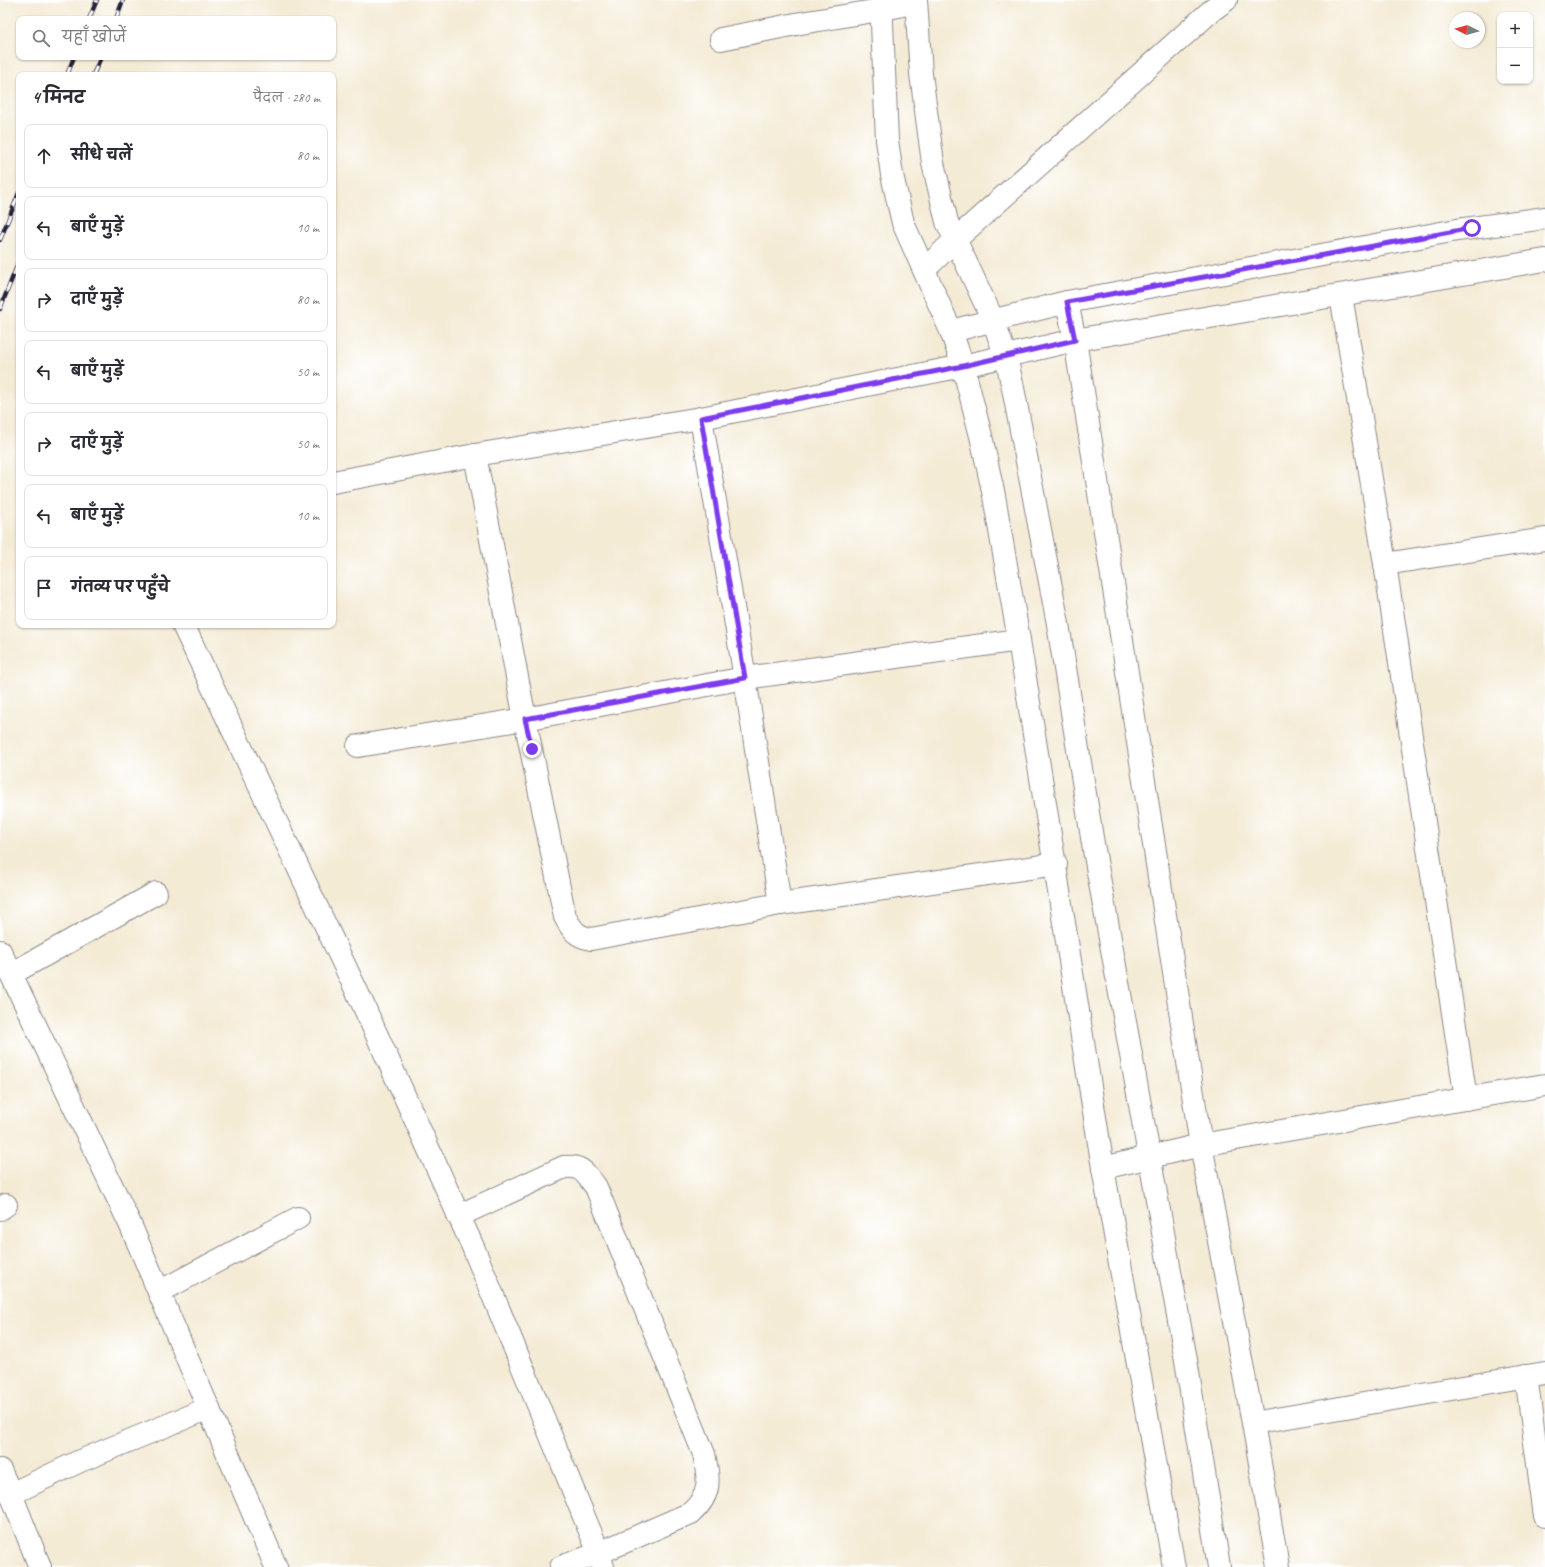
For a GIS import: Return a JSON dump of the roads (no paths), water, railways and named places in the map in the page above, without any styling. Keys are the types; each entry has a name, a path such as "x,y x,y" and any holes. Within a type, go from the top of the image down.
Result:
{"street":[{"path":"924,270 1211,11 1226,0"},
{"path":"721,39 880,5 916,1 922,74 933,163 947,222 993,320 1006,357 1013,388 1058,624 1093,844 1186,1360 1219,1567"},
{"path":"880,5 887,140 892,175 903,223 951,331 963,366 981,436 994,496 1056,864 1103,1168 1174,1567"},
{"path":"951,331 1067,302 1457,230 1545,218"},
{"path":"336,481 475,455 701,418 963,366 1075,340 1545,260"},
{"path":"1341,295 1385,564 1466,1099"},
{"path":"1067,302 1075,340 1201,1145 1253,1423 1278,1567"},
{"path":"701,418 745,678 780,904"},
{"path":"475,455 525,719 565,917 571,928 580,937 591,939 780,904 1056,864"},
{"path":"1385,564 1545,539"},
{"path":"184,628 360,998 473,1247 601,1560"},
{"path":"358,746 525,719 745,678 1019,640"},
{"path":"11,974 156,893"},
{"path":"0,952 130,1224 276,1567"},
{"path":"1103,1168 1201,1145 1545,1085"},
{"path":"458,1216 564,1167 574,1166 584,1172 596,1187 704,1454 707,1471 707,1487 702,1503 691,1513 601,1560 561,1567"},
{"path":"160,1292 298,1218"},
{"path":"1253,1423 1535,1374 1545,1516"},
{"path":"12,1494 80,1461 209,1408"},
{"path":"0,1470 12,1494 40,1567"}],"railway":[{"path":"90,16 97,0"},
{"path":"117,16 123,0"},
{"path":"68,72 73,60"},
{"path":"94,72 100,60"},
{"path":"0,240 16,200"},
{"path":"0,309 16,269"}]}
